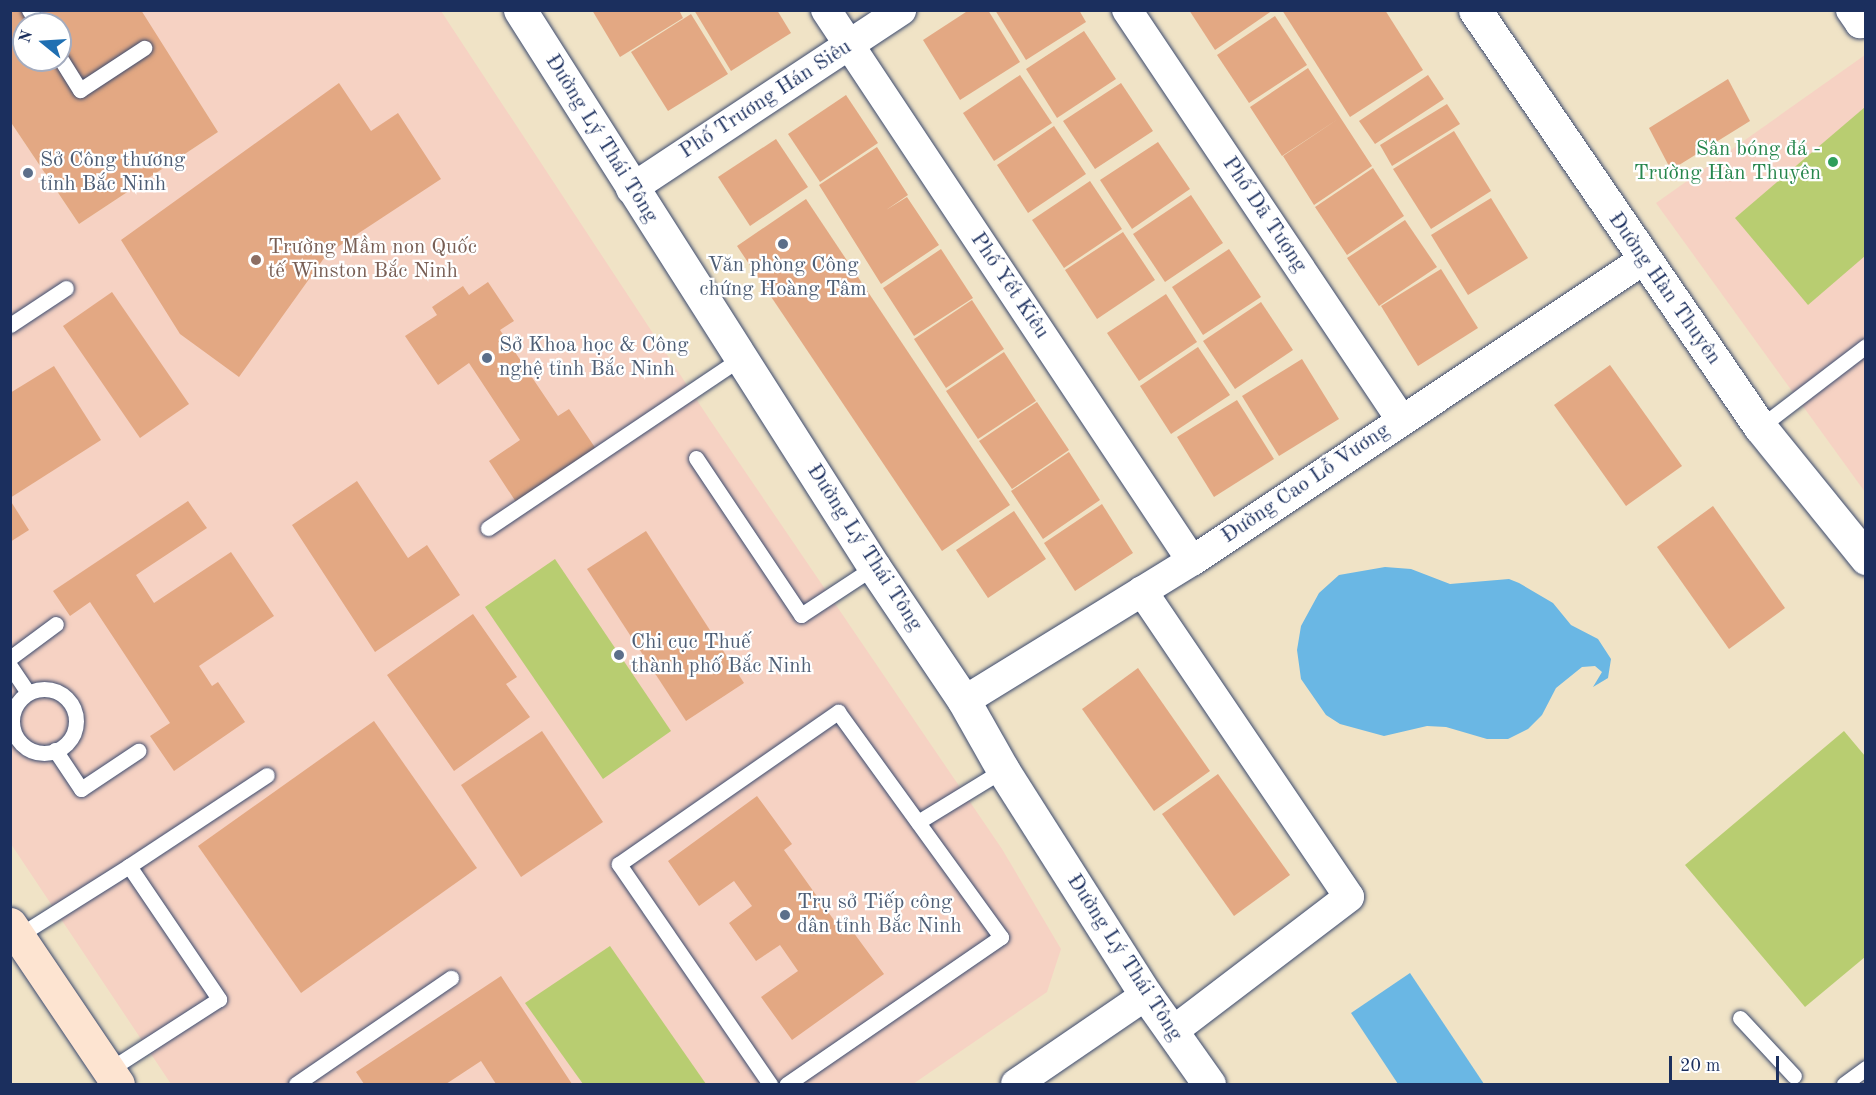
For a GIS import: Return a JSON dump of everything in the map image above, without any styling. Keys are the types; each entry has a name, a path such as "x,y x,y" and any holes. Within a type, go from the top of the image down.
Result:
{"main road":[{"path":"14,930 114,1077"}],"street":[{"name":"Đường Lý Thái Tông","path":"520,10 874,567 964,701 1003,770 1146,994 1209,1084"},
{"name":"Phố Yết Kiêu","path":"826,10 1192,561"},
{"name":"Phố Trương Hán Siêu","path":"632,189 901,10"},
{"name":"Phố Dã Tượng","path":"1127,10 1401,420"},
{"name":"Đường Hàn Thuyên","path":"1475,10 1643,260 1760,427 1866,558"},
{"path":"1851,10 1860,23 1866,19"},
{"name":"Đường Cao Lỗ Vương","path":"964,701 1192,561 1643,260"},
{"path":"1142,591 1349,897 1172,1032"},
{"path":"1016,1084 1146,994"}],"lane":[{"path":"69,72 80,90 144,48"},
{"path":"10,325 66,288"},
{"path":"1760,427 1866,346"},
{"path":"488,528 742,357"},
{"path":"696,458 801,615 874,567"},
{"path":"10,658 56,624"},
{"path":"10,666 27,693"},
{"path":"50,690 70,704 75,723 73,733 55,750 30,750 13,737 14,711 27,693 50,690"},
{"path":"770,1084 619,864 838,712 1001,937 787,1084"},
{"path":"55,750 81,789 138,751"},
{"path":"918,822 1003,770"},
{"path":"14,930 129,866 267,775"},
{"path":"114,1077 219,999 129,866"},
{"path":"296,1084 451,978"},
{"path":"1740,1018 1792,1082"},
{"path":"1844,1084 1866,1068"}],"shaded area":[{"path":"141,11 441,11 710,420 1002,849 1061,949 1047,992 913,1084 171,1084 11,844 10,121 79,224 218,132"},
{"path":"1865,55 1865,492 1656,203"}],"green space":[{"name":"Sân bóng đá - Trường Hàn Thuyên","path":"1865,107 1865,256 1808,305 1735,218"},
{"path":"555,559 671,731 603,779 485,607"},
{"path":"1844,731 1865,756 1865,957 1805,1007 1685,865"},
{"path":"610,946 706,1084 583,1084 525,1003"}],"water":[{"path":"1385,567 1411,569 1450,584 1509,579 1519,583 1553,603 1571,625 1598,639 1611,659 1608,678 1593,687 1602,672 1595,666 1582,667 1556,688 1542,715 1528,729 1508,739 1487,739 1446,727 1427,726 1384,736 1340,724 1326,715 1301,679 1297,650 1301,626 1319,593 1339,575"},
{"path":"1410,973 1484,1084 1398,1084 1351,1013"}],"building":[{"path":"10,10 141,10 218,132 79,224 10,121"},
{"path":"592,10 679,10 683,18 620,57"},
{"path":"694,10 777,10 791,33 731,71"},
{"path":"969,10 988,10 1020,62 960,100 923,40"},
{"path":"995,10 1079,10 1086,22 1026,60"},
{"path":"1189,10 1273,10 1215,50"},
{"path":"1282,10 1385,10 1423,70 1350,117"},
{"path":"691,14 728,74 668,111 631,52"},
{"path":"1275,16 1307,65 1249,103 1217,55"},
{"path":"1084,31 1116,79 1057,118 1026,69"},
{"path":"1308,68 1372,166 1314,205 1283,156 1338,119 1282,156 1250,107"},
{"path":"1020,75 1052,123 994,161 963,113"},
{"path":"1428,75 1444,99 1375,144 1359,121"},
{"path":"1728,79 1750,121 1671,170 1649,128"},
{"path":"339,83 371,131 398,113 441,179 327,254 239,377 180,334 121,240"},
{"path":"1121,83 1153,131 1095,169 1063,121"},
{"path":"846,95 878,143 820,182 788,134"},
{"path":"1447,104 1460,124 1392,166 1380,145"},
{"path":"1054,126 1086,174 1028,213 997,165"},
{"path":"1454,131 1491,191 1431,229 1393,169"},
{"path":"776,139 808,187 750,226 718,177"},
{"path":"1158,142 1190,189 1132,229 1100,180"},
{"path":"877,147 908,195 886,210 907,197 939,245 881,284 819,185"},
{"path":"1373,168 1404,216 1347,255 1315,207"},
{"path":"1090,181 1122,229 1064,268 1032,220"},
{"path":"1191,195 1223,243 1165,282 1133,234"},
{"path":"1491,198 1528,258 1468,295 1431,235"},
{"path":"806,199 1010,505 942,551 737,246"},
{"path":"1405,220 1437,267 1379,306 1347,258"},
{"path":"1123,232 1155,280 1097,319 1065,270"},
{"path":"941,249 973,298 914,336 883,288"},
{"path":"1229,249 1261,297 1203,335 1172,287"},
{"path":"1441,269 1478,328 1418,366 1381,306"},
{"path":"488,282 514,321 500,330 558,416 569,409 596,449 516,502 489,461 520,440 469,363 438,385 405,336 437,315 432,307 463,286 469,295"},
{"path":"112,292 189,404 140,438 63,326"},
{"path":"1166,294 1197,342 1139,381 1107,333"},
{"path":"972,300 1004,349 946,388 914,339"},
{"path":"1261,302 1293,350 1235,389 1203,341"},
{"path":"1198,347 1230,395 1171,434 1140,386"},
{"path":"1004,352 1036,401 978,439 946,391"},
{"path":"1302,359 1339,419 1279,456 1242,396"},
{"path":"1610,365 1682,466 1626,506 1554,405"},
{"path":"54,366 101,440 10,498 10,393"},
{"path":"1237,400 1274,459 1214,497 1177,437"},
{"path":"1037,402 1069,450 1012,489 979,441"},
{"path":"1069,452 1100,500 1043,539 1011,491"},
{"path":"357,481 408,558 427,545 460,595 375,652 292,525"},
{"path":"10,500 29,530 10,542"},
{"path":"188,501 207,528 136,575 154,603 231,552 274,616 199,666 212,686 218,682 245,722 174,771 150,736 170,723 90,602 70,616 53,591"},
{"path":"1102,504 1133,553 1075,591 1044,543"},
{"path":"1713,506 1785,608 1729,649 1657,547"},
{"path":"1014,511 1046,559 988,598 956,550"},
{"path":"646,531 744,683 686,721 587,569"},
{"path":"473,614 517,677 506,684 530,717 454,771 387,675"},
{"path":"1138,668 1210,771 1154,811 1082,709"},
{"path":"374,721 477,868 301,993 198,846"},
{"path":"542,731 603,822 521,877 461,785"},
{"path":"1218,774 1290,875 1234,916 1162,814"},
{"name":"Trụ sở Tiếp công dân tỉnh Bắc Ninh","path":"757,796 792,844 784,850 841,930 848,925 884,974 792,1040 761,997 798,971 780,945 756,961 729,923 752,906 734,881 699,906 668,861"},
{"path":"501,976 572,1084 496,1084 481,1061 446,1084 364,1084 356,1072"}],"place":[{"name":"Sân bóng đá - Trường Hàn Thuyên","path":"1833,162"},
{"name":"Sở Công thương tỉnh Bắc Ninh","path":"28,173"},
{"name":"Văn phòng Công chứng Hoàng Tâm","path":"783,244"},
{"name":"Trường Mầm non Quốc tế Winston Bắc Ninh","path":"256,260"},
{"name":"Sở Khoa học & Công nghệ tỉnh Bắc Ninh","path":"487,358"},
{"name":"Chi cục Thuế thành phố Bắc Ninh","path":"619,655"},
{"name":"Trụ sở Tiếp công dân tỉnh Bắc Ninh","path":"785,915"}]}
